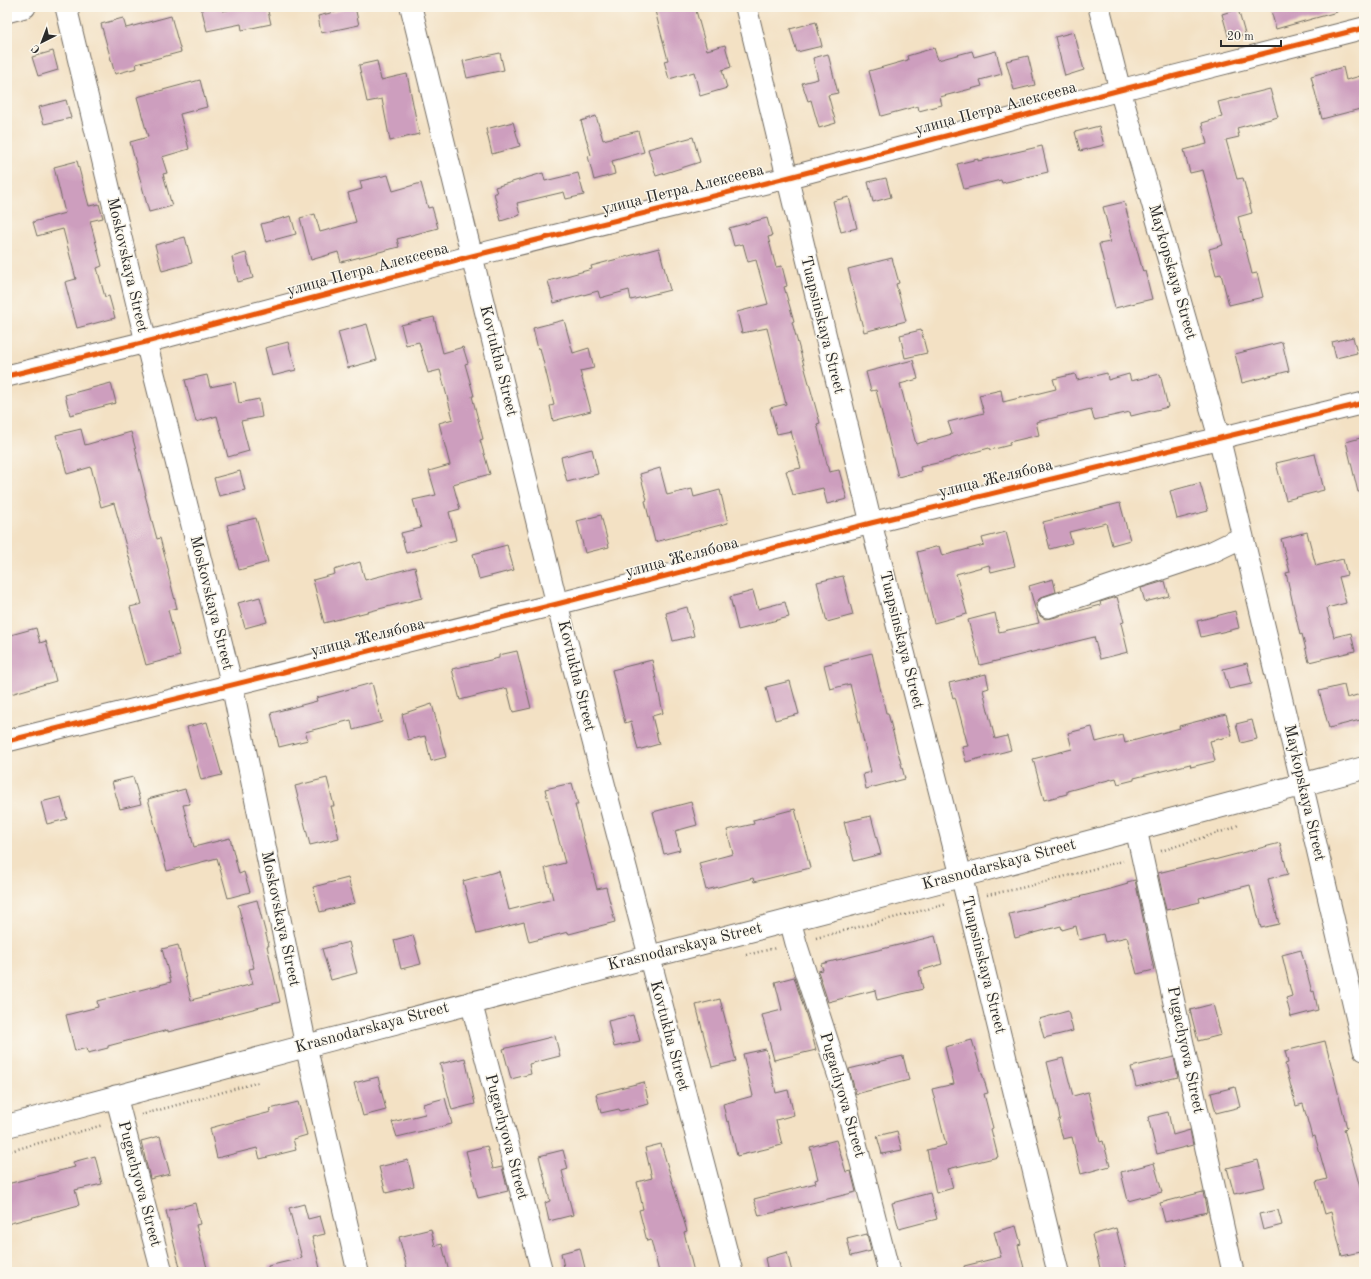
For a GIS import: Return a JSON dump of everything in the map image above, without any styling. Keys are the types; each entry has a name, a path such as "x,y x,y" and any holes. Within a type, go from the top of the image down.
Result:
{"main road":[{"name":"Krasnodarskaya Street","path":"7,1126 472,1002 961,876 1364,768"}],"street":[{"path":"7,12 25,7"},
{"name":"Moskovskaya Street","path":"66,7 146,342 232,685 306,1046 358,1272"},
{"name":"Kovtukha Street","path":"411,7 557,604 732,1272"},
{"name":"Tuapsinskaya Street","path":"746,7 786,178 871,523 961,876 1058,1272"},
{"name":"Maykopskaya Street","path":"1099,7 1120,90 1219,437 1364,1050"},
{"name":"улица Петра Алексеева","path":"7,376 146,342 472,256 786,178 1120,90 1364,28"},
{"name":"улица Желябова","path":"7,741 557,604 871,523 1219,437 1364,403"},
{"path":"1048,607 1212,552 1243,537"},
{"name":"Pugachyova Street","path":"1136,829 1233,1272"},
{"name":"Pugachyova Street","path":"790,920 839,1077 889,1272"},
{"name":"Pugachyova Street","path":"472,1002 542,1272"},
{"name":"Pugachyova Street","path":"116,1096 162,1272"}],"building":[{"path":"201,7 222,7 223,11 241,7 267,7 271,24 242,30 241,24 207,31"},
{"path":"355,7 359,25 321,33 318,16"},
{"path":"654,7 695,7 707,50 725,45 731,67 722,70 727,88 700,96 694,72 669,79 664,61 668,60"},
{"path":"1270,7 1337,7 1337,12 1276,29"},
{"path":"1238,9 1245,34 1229,39 1222,14"},
{"path":"171,16 181,52 136,64 137,68 115,74 101,24 123,18 126,28"},
{"path":"816,22 822,46 797,52 790,29"},
{"path":"1074,32 1084,70 1065,76 1055,37"},
{"path":"934,48 938,60 972,51 974,57 996,51 1002,74 980,80 982,86 940,97 942,105 919,111 918,106 881,116 869,71 908,60 907,56"},
{"path":"53,51 58,70 38,76 32,57"},
{"path":"500,53 504,70 467,78 463,61"},
{"path":"828,54 838,93 828,95 836,123 819,128 811,100 808,101 802,83 818,79 813,58"},
{"path":"1028,56 1035,85 1014,90 1006,61"},
{"path":"377,61 381,80 407,74 419,134 390,141 382,99 367,102 359,65"},
{"path":"1343,67 1346,80 1364,75 1364,108 1322,119 1311,76"},
{"path":"200,80 207,107 180,114 189,149 162,157 167,173 163,174 172,206 149,212 130,142 148,137 137,97"},
{"path":"1270,89 1278,117 1237,128 1239,137 1226,140 1237,179 1243,178 1252,213 1238,217 1252,274 1257,273 1263,297 1229,305 1221,274 1216,275 1209,249 1223,245 1203,170 1190,173 1184,150 1207,144 1202,123 1222,117 1218,102"},
{"path":"66,100 71,118 44,124 39,107"},
{"path":"596,116 603,140 638,131 644,152 612,161 615,174 594,180 588,156 591,155 581,121"},
{"path":"513,122 520,146 492,154 486,129"},
{"path":"1099,126 1104,145 1080,151 1075,132"},
{"path":"693,137 700,162 656,176 648,149"},
{"path":"1042,146 1048,172 1002,183 1001,180 964,189 957,164 978,159 978,161"},
{"path":"77,161 89,206 99,204 103,218 90,221 102,266 97,268 105,297 109,296 115,318 77,328 65,282 76,279 63,229 37,236 33,222 65,213 54,167"},
{"path":"543,173 545,181 578,173 584,195 566,199 564,192 517,203 520,215 501,221 494,193 497,193 495,187"},
{"path":"388,175 393,191 421,183 428,208 432,207 438,228 397,239 399,247 341,262 338,252 311,260 300,218 315,214 320,232 356,222 348,193 362,189 360,181"},
{"path":"886,178 891,197 873,202 868,182"},
{"path":"849,197 857,228 841,232 833,201"},
{"path":"1124,202 1152,299 1115,308 1099,244 1110,242 1108,235 1110,234 1103,207"},
{"path":"291,216 296,234 266,242 261,224"},
{"path":"767,218 772,236 768,237 776,267 782,266 787,286 784,287 794,321 792,322 820,423 817,424 829,472 839,470 847,499 827,504 823,488 793,495 786,471 801,468 791,431 777,434 770,408 786,404 767,328 742,333 737,312 768,304 756,260 748,262 743,244 734,246 729,228"},
{"path":"185,237 192,263 162,271 155,245"},
{"path":"659,248 670,290 631,300 629,290 600,298 598,291 554,303 548,281 592,269 591,266"},
{"path":"246,253 253,278 238,282 232,257"},
{"path":"892,258 899,283 896,284 906,321 864,332 848,269"},
{"path":"434,317 443,353 463,347 468,363 465,364 474,396 472,396 483,439 480,440 490,474 453,484 460,509 449,512 456,540 406,553 401,533 421,528 413,500 436,495 429,471 450,465 439,423 453,419 440,370 428,373 419,342 406,345 401,325"},
{"path":"564,320 573,353 589,348 594,368 580,371 591,411 553,421 550,406 554,405 540,348 538,349 533,328"},
{"path":"367,324 377,360 348,368 338,332"},
{"path":"921,330 927,353 905,358 900,335"},
{"path":"1353,337 1357,353 1336,358 1332,342"},
{"path":"288,342 296,370 272,376 265,348"},
{"path":"1282,342 1289,371 1242,383 1235,354"},
{"path":"913,360 918,379 900,384 916,444 952,434 948,422 984,413 979,395 1001,390 1003,402 1056,389 1053,379 1075,374 1077,380 1107,373 1108,380 1129,374 1131,381 1160,374 1168,407 1131,416 1130,412 1094,420 1091,409 1036,422 1039,435 1009,442 1010,445 990,450 989,448 950,460 920,467 921,471 898,477 876,390 871,391 866,372"},
{"path":"207,375 210,387 235,382 239,403 259,399 262,417 241,421 249,451 228,457 217,416 196,422 185,380"},
{"path":"111,383 116,403 70,415 65,395"},
{"path":"81,429 85,445 131,432 145,495 157,539 160,538 177,608 168,610 180,656 146,665 130,607 142,604 114,503 101,507 91,467 67,474 60,450 56,435"},
{"path":"1364,437 1364,491 1358,492 1346,442"},
{"path":"592,449 598,474 567,482 561,457"},
{"path":"1315,454 1324,490 1286,500 1276,463"},
{"path":"660,468 667,495 692,489 694,497 720,490 728,523 655,542 645,501 647,500 640,474"},
{"path":"240,471 245,490 219,496 214,478"},
{"path":"1200,483 1208,511 1177,519 1170,491"},
{"path":"1120,503 1130,540 1112,545 1106,523 1069,532 1072,543 1050,549 1043,522"},
{"path":"601,515 609,547 585,553 577,521"},
{"path":"256,518 268,562 239,570 227,525"},
{"path":"1006,532 1015,566 991,572 989,565 956,574 967,614 934,623 917,552 939,546 942,556 984,545 982,538"},
{"path":"1307,532 1316,566 1343,559 1347,575 1339,577 1346,603 1327,608 1334,637 1351,633 1355,651 1309,662 1302,634 1300,635 1286,573 1290,572 1281,539"},
{"path":"507,545 514,570 479,579 473,554"},
{"path":"360,562 365,580 415,567 422,598 324,623 313,580 335,574 334,570"},
{"path":"843,576 853,615 827,622 817,582"},
{"path":"1053,579 1056,592 1039,599 1036,604 1040,616 1045,619 1052,618 1101,605 1100,602 1117,597 1124,622 1121,623 1128,652 1100,659 1094,637 980,665 968,620 995,613 999,632 1039,623 1029,586"},
{"path":"1165,581 1169,596 1145,602 1141,588"},
{"path":"753,591 758,609 785,602 789,617 738,630 730,597"},
{"path":"260,597 267,622 245,628 238,603"},
{"path":"687,607 694,636 673,641 666,613"},
{"path":"1235,611 1239,628 1201,637 1197,621"},
{"path":"36,628 40,643 46,641 56,681 7,695 7,636"},
{"path":"517,651 531,708 513,712 507,688 460,700 452,669 499,658 499,655"},
{"path":"872,653 886,713 888,713 905,779 866,789 863,774 871,772 850,684 830,689 824,665"},
{"path":"652,660 663,713 652,716 659,744 638,750 631,721 625,723 612,670"},
{"path":"1247,663 1252,684 1229,689 1223,669"},
{"path":"986,674 989,688 983,690 995,739 1007,736 1011,750 966,762 962,747 968,746 955,697 953,698 949,683"},
{"path":"790,681 799,714 775,720 766,687"},
{"path":"372,683 382,722 353,730 351,720 305,732 308,740 279,747 271,713 317,701 316,698"},
{"path":"1344,685 1347,698 1364,693 1364,719 1329,728 1319,691"},
{"path":"432,704 446,757 431,761 425,736 408,740 402,714"},
{"path":"1226,714 1232,736 1210,741 1215,761 1191,767 1190,764 1134,778 1134,780 1118,784 1116,778 1067,791 1067,794 1044,800 1033,759 1072,749 1068,733 1092,727 1096,742 1123,735 1125,743 1180,728 1179,726"},
{"path":"1252,720 1257,739 1241,743 1236,724"},
{"path":"207,722 222,775 201,780 187,727"},
{"path":"133,777 141,804 120,809 112,782"},
{"path":"327,778 334,806 331,806 339,838 310,845 295,786"},
{"path":"572,783 578,805 575,805 597,889 606,887 615,922 569,934 568,932 529,942 524,922 477,934 463,881 499,871 509,910 553,899 545,868 565,863 545,789"},
{"path":"185,789 190,804 183,805 194,847 230,838 239,874 244,872 250,892 228,898 217,858 167,871 148,799"},
{"path":"61,797 67,819 47,824 41,802"},
{"path":"691,802 697,825 675,831 680,850 664,854 653,812"},
{"path":"795,809 810,868 754,882 753,878 706,890 699,863 733,854 727,830 754,824 753,820"},
{"path":"871,816 881,854 854,861 844,822"},
{"path":"1280,843 1288,874 1268,879 1279,924 1261,928 1250,885 1199,898 1200,902 1166,910 1158,873"},
{"path":"348,878 355,903 320,912 313,887"},
{"path":"1135,880 1154,970 1137,974 1127,937 1105,942 1103,934 1079,940 1076,926 1062,930 1061,926 1015,938 1009,914 1107,890 1128,884 1127,882"},
{"path":"257,900 269,946 267,946 280,1002 168,1032 168,1030 108,1046 108,1048 88,1053 87,1048 75,1051 66,1015 98,1007 97,1001 171,982 162,949 178,945 191,1000 253,984 249,969 254,968 238,905"},
{"path":"413,935 421,964 401,969 394,940"},
{"path":"935,936 942,964 919,971 923,989 877,1000 875,990 828,1002 818,971 823,970 821,964"},
{"path":"349,942 357,973 331,980 322,949"},
{"path":"1301,950 1312,992 1314,991 1318,1010 1291,1017 1286,998 1292,996 1282,955"},
{"path":"794,977 816,1050 774,1060 762,1015 782,1010 775,982"},
{"path":"720,999 736,1061 712,1067 696,1005"},
{"path":"1213,1004 1221,1035 1198,1041 1190,1010"},
{"path":"1068,1011 1073,1031 1044,1038 1039,1019"},
{"path":"633,1015 640,1041 614,1047 608,1021"},
{"path":"555,1036 560,1056 529,1064 531,1074 511,1079 503,1049"},
{"path":"972,1040 988,1093 984,1094 993,1128 991,1129 998,1157 948,1169 953,1188 936,1193 927,1150 946,1145 932,1089 954,1084 945,1047"},
{"path":"1325,1041 1347,1128 1344,1129 1364,1202 1364,1251 1342,1256 1331,1212 1325,1214 1316,1182 1327,1179 1315,1136 1312,1137 1303,1104 1296,1106 1285,1064 1288,1063 1285,1051"},
{"path":"766,1049 776,1093 788,1090 794,1115 776,1120 782,1145 737,1156 729,1121 727,1122 723,1104 753,1096 743,1054"},
{"path":"903,1056 909,1080 856,1094 849,1069"},
{"path":"1174,1057 1178,1077 1136,1087 1131,1067"},
{"path":"465,1058 475,1104 452,1110 440,1064"},
{"path":"1063,1058 1073,1096 1088,1092 1100,1142 1103,1141 1110,1166 1081,1174 1072,1137 1063,1139 1047,1062"},
{"path":"378,1077 386,1110 363,1116 354,1083"},
{"path":"644,1082 649,1104 620,1111 619,1109 601,1113 596,1094"},
{"path":"1235,1087 1240,1107 1216,1113 1211,1093"},
{"path":"445,1098 452,1124 397,1137 392,1122 425,1114 423,1104"},
{"path":"298,1102 307,1135 293,1139 296,1150 260,1159 257,1148 217,1158 210,1128 271,1112 270,1109"},
{"path":"1168,1112 1173,1135 1190,1130 1193,1145 1157,1154 1148,1117"},
{"path":"897,1131 902,1150 882,1154 877,1136"},
{"path":"160,1136 170,1174 150,1179 141,1141"},
{"path":"836,1140 846,1172 851,1171 856,1192 759,1216 754,1199 816,1183 815,1180 818,1179 810,1147"},
{"path":"661,1144 687,1231 684,1232 694,1272 659,1272 651,1240 647,1241 639,1210 643,1209 637,1182 652,1178 645,1148"},
{"path":"487,1146 493,1169 502,1167 508,1191 478,1198 466,1151"},
{"path":"563,1150 568,1169 562,1171 573,1215 549,1221 545,1203 550,1201 539,1156"},
{"path":"95,1156 102,1184 75,1190 79,1205 7,1224 7,1184 75,1167 73,1162"},
{"path":"408,1160 414,1186 386,1193 379,1167"},
{"path":"1258,1160 1265,1187 1234,1194 1227,1168"},
{"path":"1154,1163 1162,1192 1128,1201 1121,1172"},
{"path":"1203,1192 1207,1212 1165,1222 1160,1203"},
{"path":"930,1193 937,1219 899,1229 892,1203"},
{"path":"195,1203 200,1224 196,1225 207,1268 190,1272 181,1272 166,1211"},
{"path":"304,1204 308,1219 320,1216 325,1234 312,1237 321,1272 269,1272 268,1266 302,1258 289,1208"},
{"path":"1278,1210 1282,1225 1263,1230 1259,1214"},
{"path":"1016,1226 1021,1244 1018,1245 1025,1272 965,1272 964,1266 1001,1257 994,1232"},
{"path":"1116,1228 1127,1272 1101,1272 1092,1235"},
{"path":"431,1229 435,1246 442,1244 449,1272 408,1272 399,1237"},
{"path":"867,1234 871,1251 851,1256 847,1239"},
{"path":"580,1248 586,1272 565,1272 561,1253"},
{"path":"787,1252 792,1272 768,1272 765,1258"}],"cycle path":[{"path":"7,376 146,342 472,256 786,178 1120,90 1364,28"},
{"path":"7,741 557,604 871,523 1364,403"}]}
